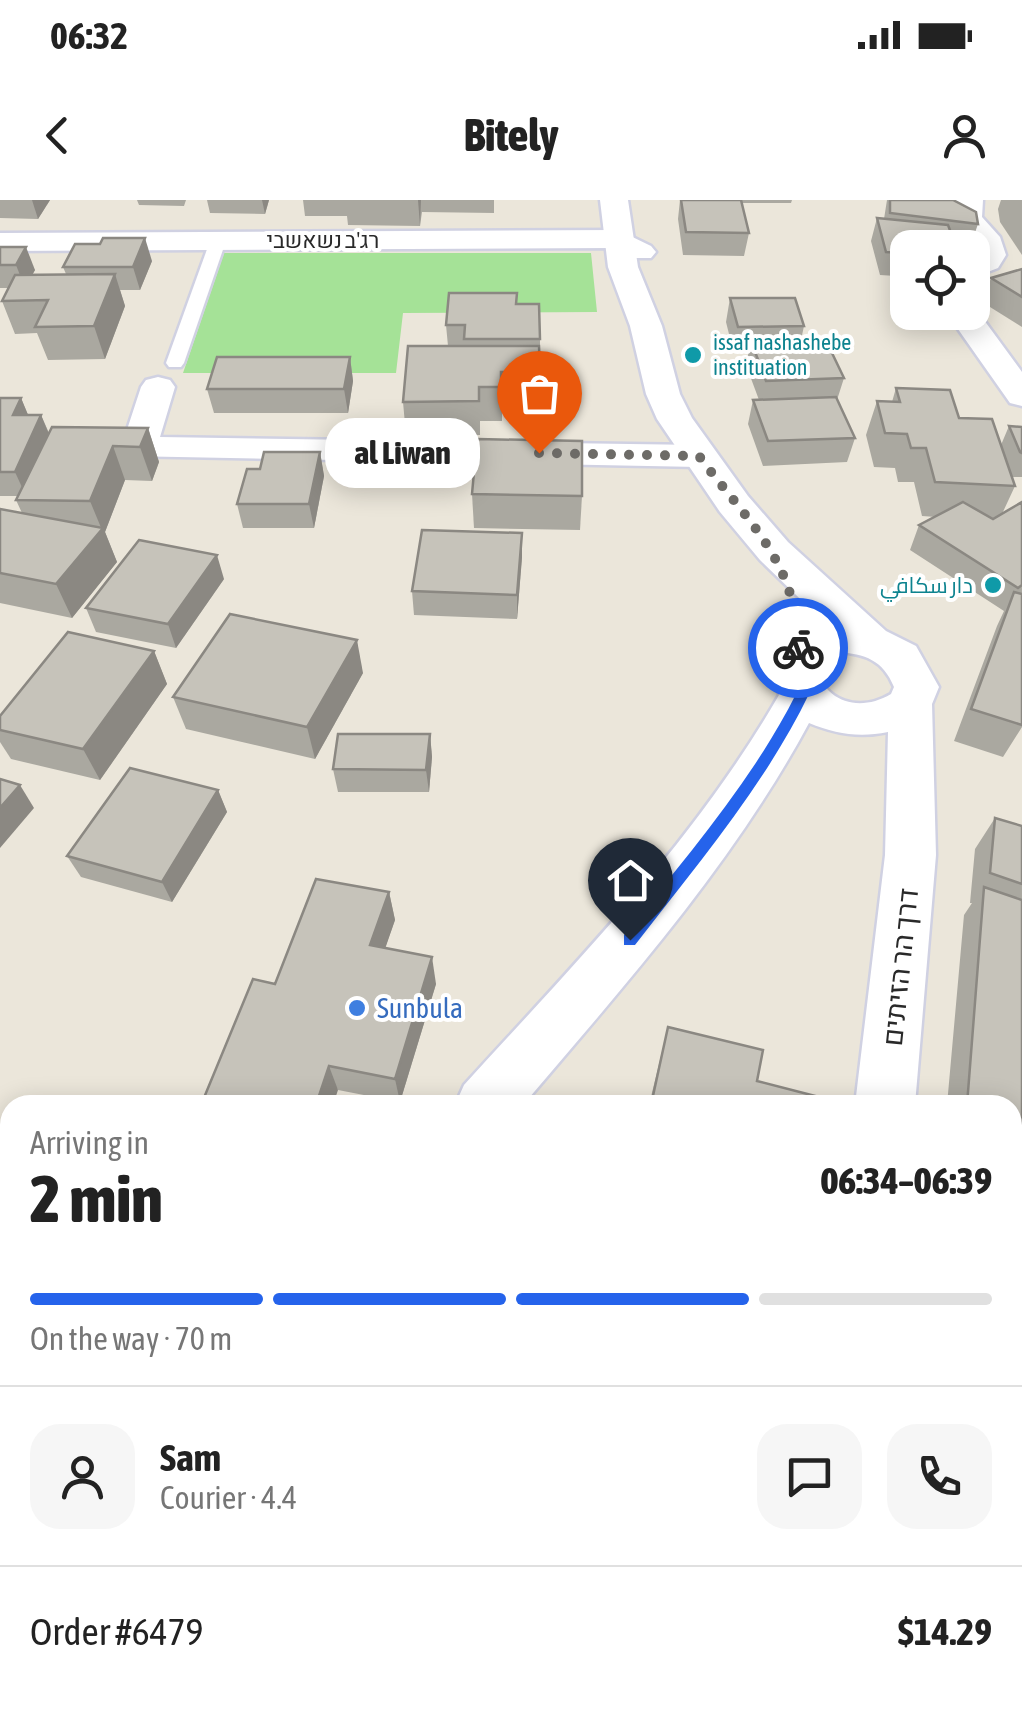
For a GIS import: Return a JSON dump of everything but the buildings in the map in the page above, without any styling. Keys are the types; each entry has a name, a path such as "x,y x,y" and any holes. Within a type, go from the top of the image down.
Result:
{"street":[{"path":"614,200 630,245"},
{"path":"634,200 624,267 646,326 663,394 699,456 774,551 870,641"},
{"path":"970,200 968,219 978,230"},
{"name":"רג'ב נשאשבי","path":"0,242 271,240 630,245"},
{"path":"975,330 1022,396"},
{"path":"167,375 139,448 699,456"},
{"path":"494,1095 654,913 766,757 812,688 820,640 853,637 887,648 910,669 916,694 900,713 870,721 812,688 793,597 774,551"},
{"name":"דרך הר הזיתים","path":"812,688 883,765 908,809 912,828"},
{"name":"דרך הר הזיתים","path":"886,1095 912,828 915,776 910,705"}],"lane":[{"path":"167,375 218,241"}],"green space":[{"path":"224,253 591,253 597,312 403,313 396,373 183,373"}],"way so far":[{"path":"539,453 699,456 774,551 793,597 798,648"}],"place":[{"name":"issaf nashashebe instituation","path":"693,355"},
{"name":"al Liwan","path":"539,453"},
{"name":"دار سكافي","path":"993,585"},
{"name":"Sunbula","path":"357,1008"}],"route":[{"path":"630,940 654,913 786,728 802,694 793,674 798,648"}]}
